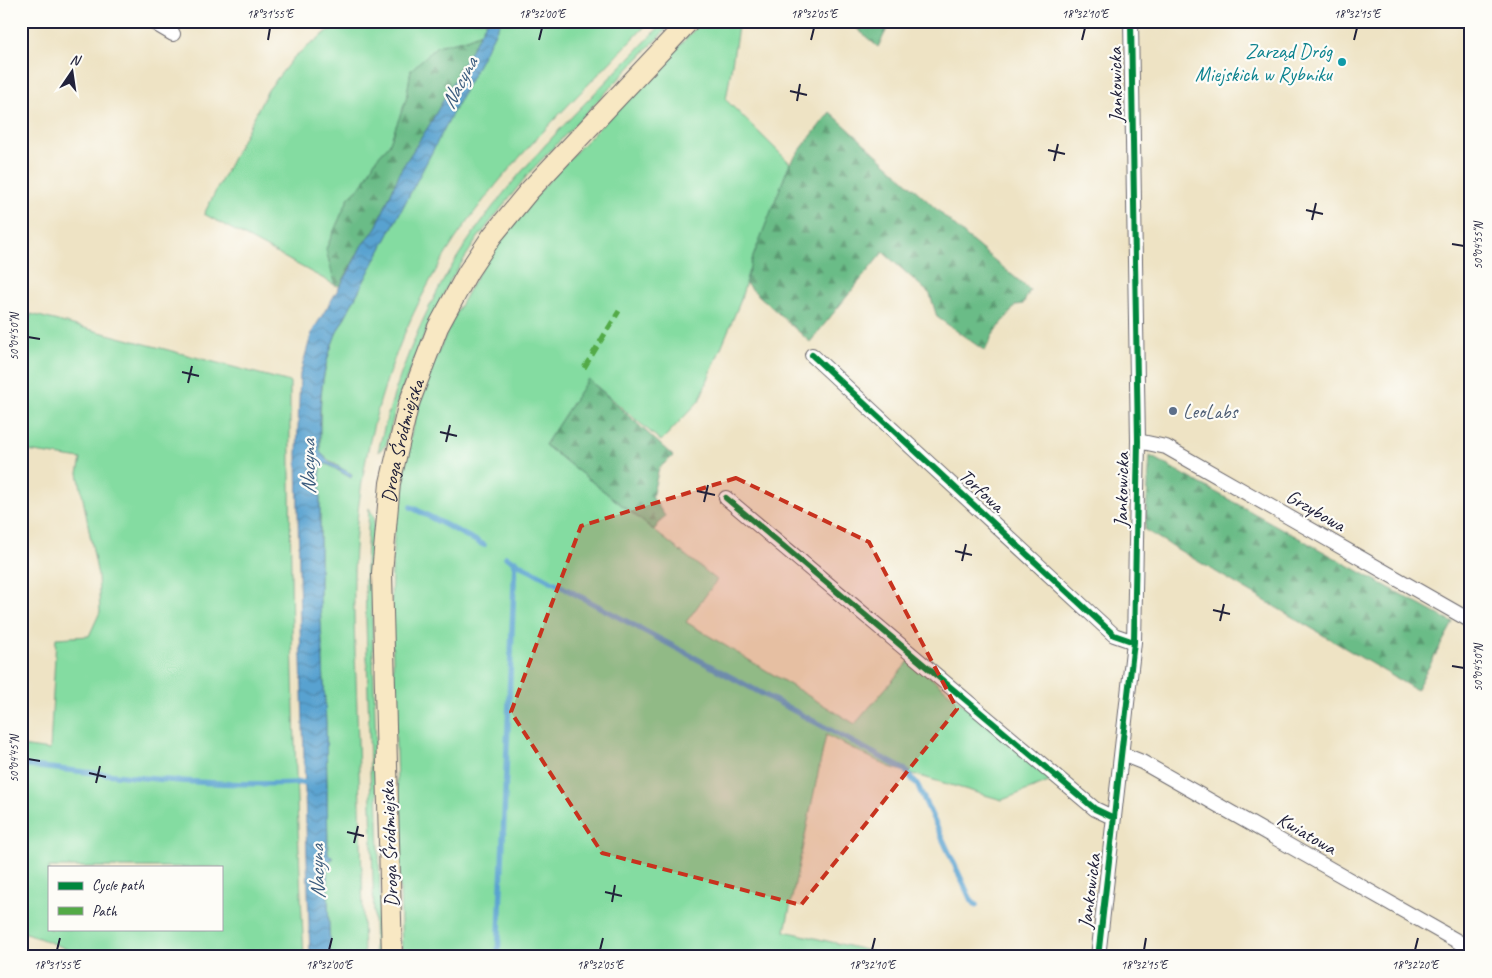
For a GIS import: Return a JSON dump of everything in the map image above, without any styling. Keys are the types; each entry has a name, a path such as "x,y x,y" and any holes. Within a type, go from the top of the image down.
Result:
{"main road":[{"name":"Droga Śródmiejska","path":"392,957 382,573 390,483 408,406 438,327 468,272 492,236 528,191 689,21"}],"street":[{"path":"151,21 173,34"},
{"name":"Jankowicka","path":"1098,957 1134,642 1138,441 1131,21"},
{"name":"Torfowa","path":"812,355 1114,635 1134,642"},
{"name":"Grzybowa","path":"1138,441 1166,447 1471,621"},
{"path":"726,498 1095,808 1114,818"},
{"name":"Kwiatowa","path":"1122,754 1142,762 1471,949"}],"highlighted area":[{"path":"736,478 869,542 957,709 801,905 602,853 511,712 581,526"}],"green space":[{"path":"341,21 487,21 481,33 464,40 437,46 411,70 406,100 389,145 376,159 363,184 349,197 326,249 335,285 204,214 268,90 294,57"},
{"path":"501,21 650,21 547,127 475,211 431,279 411,318 394,359 380,400 369,443 361,486 356,530 354,609 364,957 330,957 327,870 329,859 332,859 332,857 328,853 326,724 320,603 320,465 327,464 350,477 344,470 320,452 323,379 336,334"},
{"path":"665,21 674,21 529,173 477,239 450,281 428,326 399,397 386,445 378,452 390,406 414,340 446,276 468,241 519,174"},
{"path":"702,21 739,21 726,100 790,163 753,257 740,302 699,401 661,441 588,379 545,445 717,580 686,622 855,724 910,660 1054,780 1002,800 889,767 826,735 785,931 895,957 402,957 392,571 395,527 401,484 409,441 421,400 453,319 474,281 498,244 545,185"},
{"path":"848,21 891,21 878,47"},
{"path":"481,33 430,124 402,168 375,230 362,245 340,286 335,285 326,249 349,197 363,184 376,159 389,145 406,100 411,70 437,46 464,40"},
{"path":"830,112 968,238 1030,290 1023,304 1016,305 992,336 985,351 937,317 930,294 883,252 810,342 745,283 753,257 790,163"},
{"path":"31,314 290,382 293,670 304,957 87,957 21,931 21,746 50,750 56,638 89,636 100,612 98,576 78,473 81,459 21,450 21,322 28,324"},
{"path":"588,379 673,456 659,468 652,497 665,516 654,530 545,445"},
{"path":"1150,456 1453,623 1416,690 1145,530"},
{"path":"369,508 374,518 371,581 382,957 375,957 365,581"}],"water":[{"name":"Nacyna","path":"487,21 501,21 336,334 323,378 320,406 320,452 329,462 352,474 351,478 327,464 320,465 320,603 326,724 328,853 332,860 329,860 327,870 330,957 310,957 297,454 300,374 312,332 348,273 362,245 375,230 402,168 430,124"}],"waterway":[{"path":"411,507 484,545"},
{"path":"506,557 905,770 918,786 970,898 976,905"},
{"path":"498,957 515,561"},
{"path":"21,765 166,780 238,784 311,782"}],"marked path":[{"path":"584,368 619,311"}],"cycle path":[{"path":"1098,957 1134,642 1138,441 1131,21"},
{"path":"812,355 1114,635 1134,642"},
{"path":"726,498 1095,809 1114,818"}],"place":[{"name":"Zarząd Dróg Miejskich w Rybniku","path":"1342,62"},
{"name":"LeoLabs","path":"1173,411"}]}
